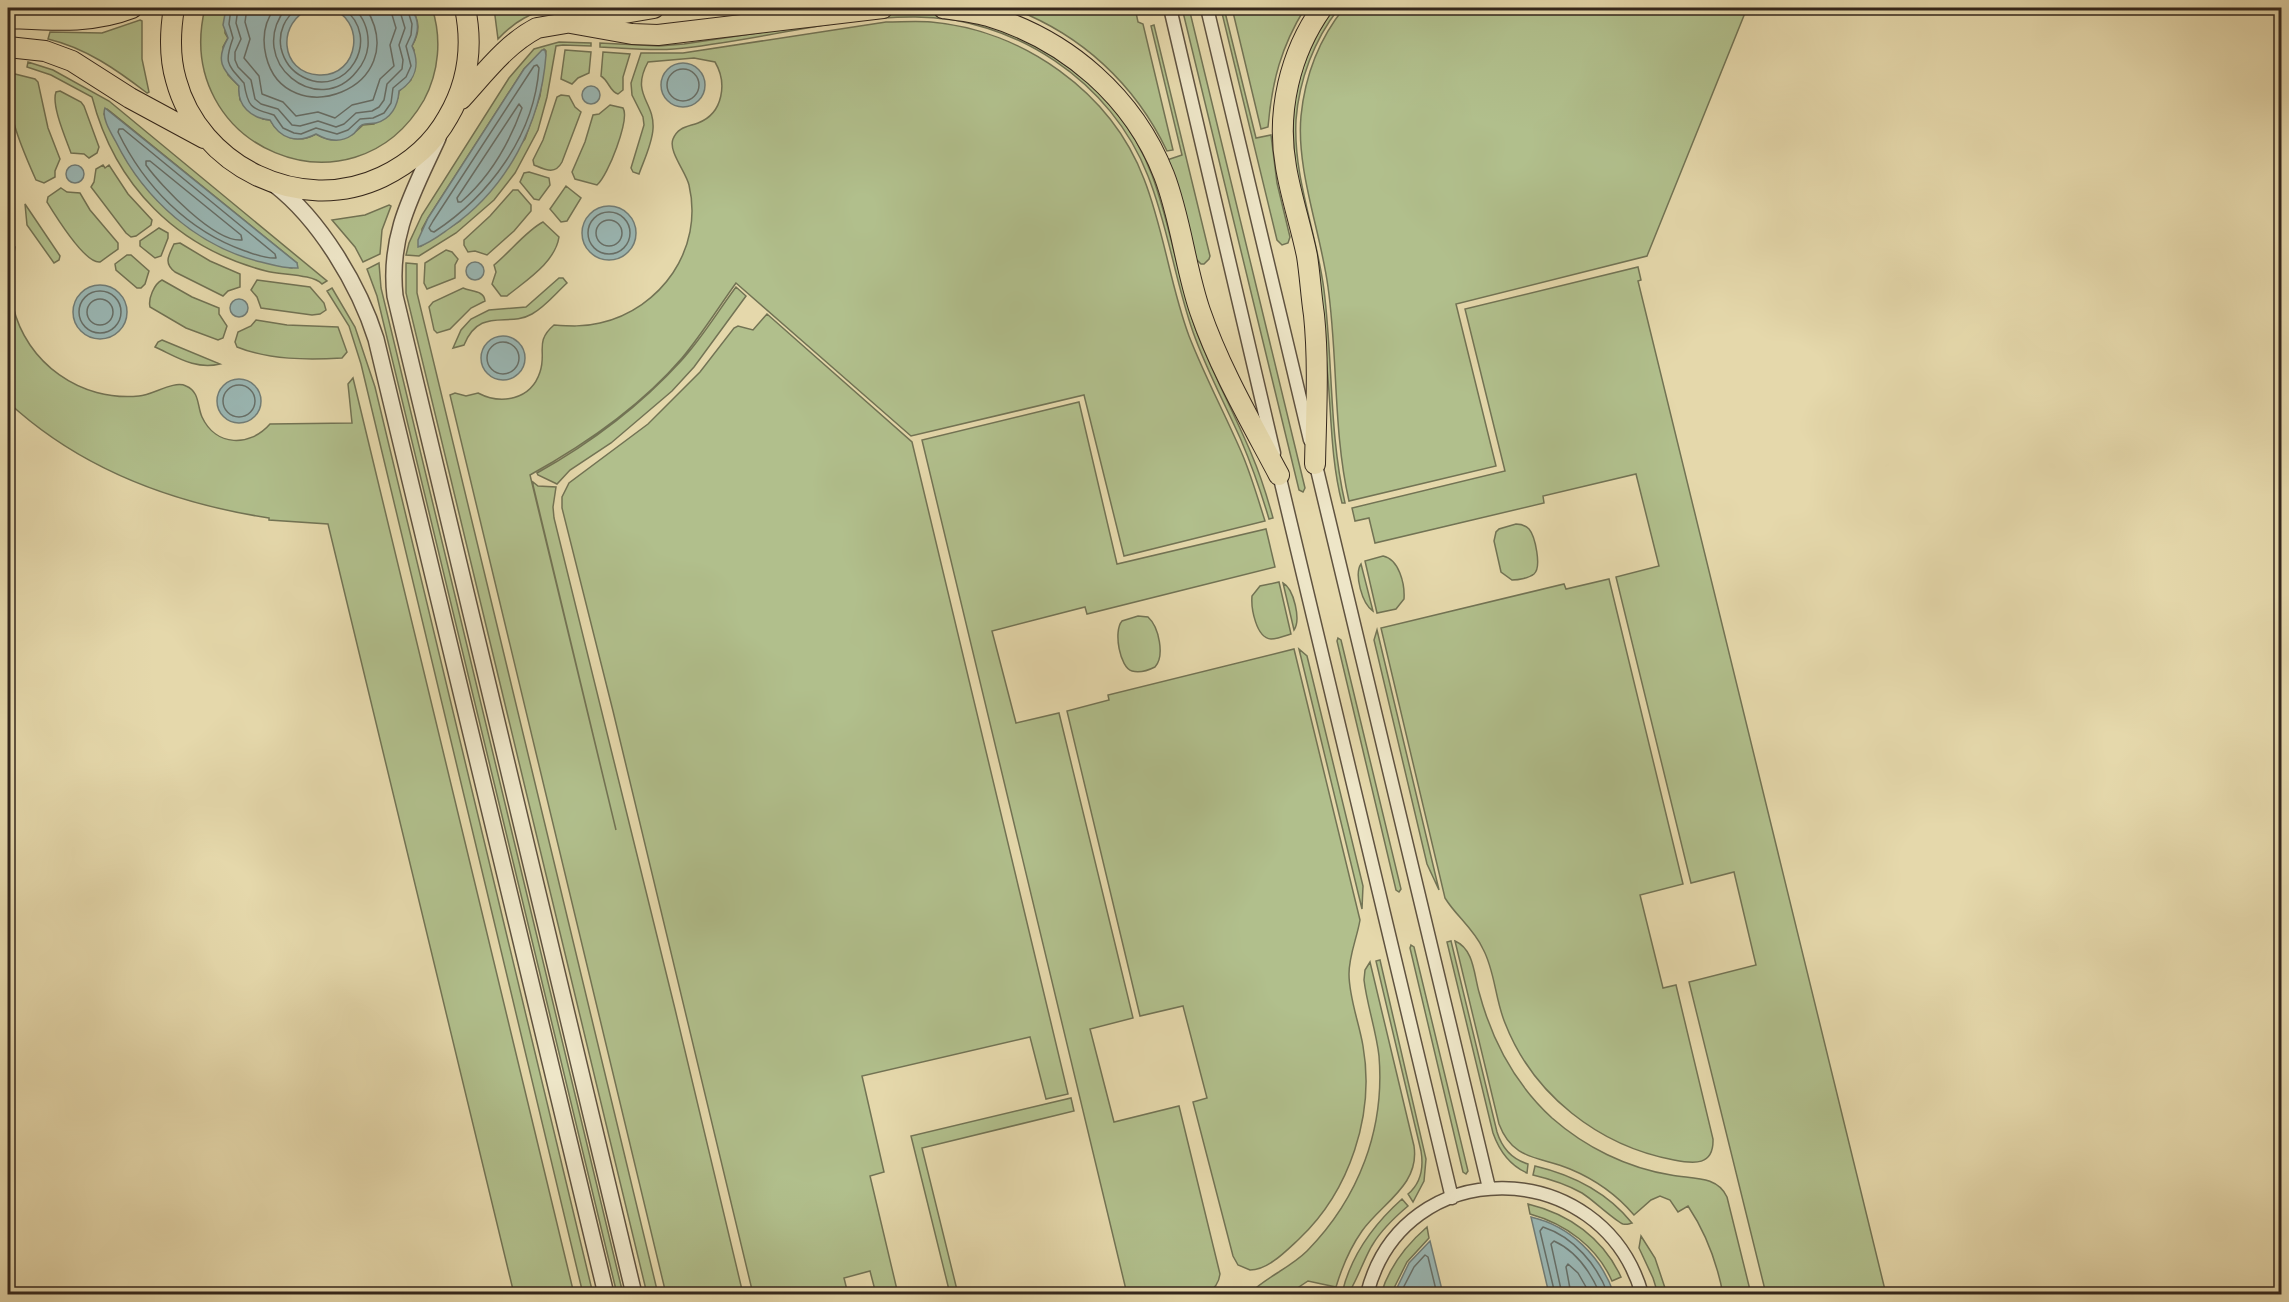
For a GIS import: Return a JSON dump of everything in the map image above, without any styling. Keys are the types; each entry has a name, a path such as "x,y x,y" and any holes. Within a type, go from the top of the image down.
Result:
{"main road":[{"path":"8,18 67,21 96,19 132,8"},
{"path":"174,8 170,43 176,79 189,112 210,142"},
{"path":"449,116 466,74 469,56 470,38 465,8"},
{"path":"8,47 45,51 72,61 130,98 210,142 237,165 270,182 305,190 341,189 367,183 407,163 434,138 449,116 502,54 526,33 537,27 654,8"},
{"path":"565,22 632,34 658,35 883,8"},
{"path":"944,8 986,15 1010,23 1048,42 1082,64 1115,95 1136,120 1147,137 1164,177 1192,283 1211,340 1279,475"},
{"path":"1315,465 1317,355 1314,318 1307,257 1286,167 1283,126 1286,96 1294,65 1302,43 1322,8"}],"street":[{"path":"1170,8 1452,1198"},
{"path":"1207,8 1489,1188"},
{"path":"449,116 399,226 394,259 395,296 634,1294"},
{"path":"270,182 290,196 336,256 361,298 376,339 606,1294"},
{"path":"1367,1294 1380,1261 1397,1237 1419,1216 1452,1198 1489,1188 1516,1188 1546,1193 1586,1213 1598,1222 1618,1244 1633,1269 1642,1294"}],"green space":[{"path":"205,8 226,8 225,33 228,38 223,47 228,75 239,86 240,100 263,119 270,120 279,131 290,138 303,139 316,134 336,140 347,137 363,125 374,124 398,98 399,91 411,80 414,50 412,46 418,27 411,8 432,8 438,43 433,78 424,100 393,137 355,157 315,162 275,153 241,131 215,99 202,57"},
{"path":"494,8 555,8 524,18 498,39"},
{"path":"1011,8 1135,8 1138,22 1143,24 1173,150 1167,151 1139,104 1103,64 1060,32"},
{"path":"1182,8 1189,8 1305,488 1303,492 1299,490"},
{"path":"1224,8 1256,138 1271,135 1277,183 1290,237 1288,243 1282,245 1277,240 1221,9"},
{"path":"1232,8 1305,8 1279,65 1272,94 1268,127 1261,129"},
{"path":"1334,8 1339,8 1322,33 1304,75 1296,120 1296,142 1302,185 1324,290 1336,450 1345,503 1342,503 1335,465 1325,350 1298,186 1293,132 1298,83 1317,34"},
{"path":"1344,8 1747,8 1647,256 1456,304 1496,466 1349,501 1340,448 1328,287 1306,180 1300,137 1303,101 1310,72 1320,45"},
{"path":"914,12 952,16 989,26 1024,40 1057,59 1088,82 1114,109 1136,140 1152,175 1197,333 1254,461 1273,518 1269,519 1245,450 1193,332 1155,195 1132,142 1110,111 1084,84 1055,61 1022,42 987,28 951,20 913,17 823,25 704,46 674,49 600,47 600,43 659,46 684,44 883,14"},
{"path":"142,21 142,59 149,92 147,93 113,68 88,54 48,39 50,32 102,33"},
{"path":"886,22 931,22 965,27 998,38 1030,52 1060,71 1086,93 1110,119 1129,148 1144,179 1157,218 1182,317 1243,456 1265,521 1124,556 1084,395 911,436 736,283 682,358 648,393 592,437 530,475 616,830 533,482 538,486 556,487 554,518 743,1294 666,1294 450,395 455,393 466,396 478,393 496,399 505,399 522,394 536,381 542,365 544,337 554,325 588,325 622,316 642,305 673,273 684,253 690,232 692,209 689,185 673,149 673,139 680,130 698,123 713,112 721,96 721,79 715,62 694,58 648,62 641,82 644,97 651,111 653,129 639,174 633,172 631,168 644,125 643,117 632,95 631,83 641,53 683,53"},
{"path":"1154,25 1210,256 1204,264 1196,259 1167,160 1182,155 1151,26"},
{"path":"559,42 591,43 591,46 556,46 547,97 538,130 515,173 494,200 456,233 419,256 406,255 422,215 509,78 534,49","holes":["544,49 546,51 540,96 525,139 460,221 421,246 422,229 428,218 524,69"]},
{"path":"565,50 591,52 589,73 572,84 561,79"},
{"path":"603,52 630,54 623,77 623,90 618,94 601,76"},
{"path":"28,62 53,70 109,101 327,281 322,284 312,278 266,271 234,261 204,247 178,229 154,209 116,158 102,129 92,97 51,75 27,67","holes":["107,109 297,263 292,268 259,261 229,250 176,218 154,197 134,172 118,145 104,114"]},
{"path":"15,74 35,79 38,82 48,128 60,159 55,177 44,183 36,180 12,116 8,77"},
{"path":"60,91 81,102 84,106 99,147 97,153 89,158 84,154 71,153 56,105 56,92"},
{"path":"569,96 581,112 562,162 556,169 546,170 534,165 533,160 543,140 557,97"},
{"path":"610,105 623,108 624,114 621,135 607,171 597,185 575,179 572,172 585,142 593,115 599,114"},
{"path":"103,165 105,168 109,165 128,194 152,220 151,225 136,236 131,237 126,233 91,187 96,169"},
{"path":"529,172 549,178 550,185 539,200 534,199 520,182 524,173"},
{"path":"566,186 581,198 567,221 561,222 550,209"},
{"path":"61,188 67,192 80,193 90,210 118,243 118,249 100,262 94,261 79,247 47,202 48,197"},
{"path":"513,190 518,190 531,205 531,211 514,231 487,255 475,251 468,252 464,240"},
{"path":"25,204 60,256 59,260 54,263 27,225"},
{"path":"391,206 382,230 380,254 363,262 355,247 332,220 365,215"},
{"path":"543,222 559,237 552,255 530,278 507,296 501,296 492,284 496,272 494,265 531,230"},
{"path":"159,228 168,233 168,238 161,256 155,258 140,246 140,241"},
{"path":"8,239 15,247 11,291 20,326 30,345 43,361 59,375 77,385 117,396 139,396 170,386 186,386 194,392 202,417 208,427 224,438 243,440 262,432 270,424 352,423 348,384 353,378 574,1294 514,1294 328,524 269,520 269,518 197,503 163,492 97,464 66,446 36,426 8,402"},
{"path":"180,243 210,261 240,274 240,287 228,291 223,296 175,272 171,269 168,259 174,244"},
{"path":"446,250 452,252 458,259 455,265 455,278 427,289 424,283 425,263"},
{"path":"127,255 131,255 149,271 145,284 141,288 137,288 116,270 115,264"},
{"path":"379,263 381,288 623,1294 617,1294 377,296 367,269"},
{"path":"406,263 417,264 417,293 658,1294 647,1294 406,293"},
{"path":"1638,267 1641,280 1638,281 1886,1294 1766,1294 1689,982 1756,965 1734,872 1691,883 1616,577 1659,566 1636,474 1543,496 1544,503 1375,543 1369,518 1355,521 1352,508 1505,471 1465,309"},
{"path":"559,278 563,278 567,283 537,311 523,318 486,322 471,333 464,345 453,348 461,330 471,319 489,310 526,307"},
{"path":"162,280 192,297 219,308 219,314 227,326 223,338 218,340 186,328 150,307 152,292"},
{"path":"257,280 310,287 324,303 326,310 312,315 261,308 257,297 251,290"},
{"path":"736,287 746,296 694,367 672,391 611,443 570,470 557,484 538,475 537,473 614,423 665,378 689,352"},
{"path":"332,288 355,327 375,387 593,1294 583,1294 361,364 349,326 327,291"},
{"path":"463,288 480,293 485,301 471,308 450,329 437,333 434,330 429,307 433,302"},
{"path":"767,314 912,442 1068,1094 1046,1099 1030,1037 862,1076 884,1172 870,1176 898,1294 876,1294 870,1271 844,1278 848,1294 753,1294 562,508 562,497 569,483 648,424 700,372 734,328 738,326 753,330"},
{"path":"256,320 287,325 338,327 347,352 342,358 302,359 275,357 237,347 235,342 238,332 251,326"},
{"path":"162,340 220,364 194,364 179,358 155,347"},
{"path":"1079,402 1117,564 1266,529 1275,567 1087,614 1085,607 992,631 1016,723 1059,713 1133,1018 1090,1029 1114,1122 1179,1106 1220,1274 1218,1282 1212,1289 1200,1294 1168,1296 1127,1294 922,440"},
{"path":"1516,524 1529,529 1537,552 1537,565 1534,574 1512,580 1501,572 1494,541 1499,529"},
{"path":"1383,556 1393,562 1400,573 1404,599 1396,609 1377,613 1365,561"},
{"path":"1361,564 1373,611 1360,589 1358,575"},
{"path":"1609,579 1683,884 1640,895 1663,988 1676,985 1713,1139 1710,1154 1706,1159 1695,1162 1674,1160 1646,1153 1620,1143 1595,1129 1551,1094 1517,1049 1505,1023 1490,966 1483,949 1475,935 1445,898 1381,628 1564,584 1566,589"},
{"path":"1279,582 1291,634 1271,639 1262,634 1258,628 1252,608 1252,596 1260,586"},
{"path":"1283,583 1290,591 1295,605 1297,619 1294,630"},
{"path":"1138,616 1148,617 1155,627 1160,656 1155,667 1138,672 1132,671 1124,663 1119,649 1118,633 1122,621"},
{"path":"1377,630 1439,890 1427,864 1374,640"},
{"path":"1338,638 1341,640 1401,889 1399,892 1396,890"},
{"path":"1294,649 1360,920 1350,960 1349,974 1363,1046 1366,1072 1365,1098 1355,1150 1332,1198 1317,1220 1283,1254 1263,1267 1250,1270 1238,1265 1233,1256 1193,1102 1207,1098 1183,1006 1140,1016 1067,711 1109,700 1108,695"},
{"path":"1299,649 1307,656 1363,886 1362,909"},
{"path":"1451,941 1497,1132 1508,1152 1528,1164 1527,1173 1515,1166 1506,1156 1493,1133 1447,942"},
{"path":"1455,941 1470,956 1484,1010 1506,1061 1527,1091 1552,1118 1578,1138 1623,1162 1655,1172 1703,1179 1723,1190 1727,1197 1751,1294 1723,1294 1710,1248 1688,1206 1678,1212 1670,1200 1660,1196 1651,1200 1634,1215 1613,1194 1588,1178 1570,1169 1528,1156 1512,1145 1499,1124"},
{"path":"1411,945 1414,947 1468,1171 1466,1174 1463,1172"},
{"path":"1380,960 1426,1159 1424,1181 1413,1202 1408,1194 1416,1185 1420,1175 1421,1151 1376,961"},
{"path":"1370,962 1414,1146 1411,1172 1398,1193 1370,1221 1358,1237 1336,1287 1308,1281 1299,1287 1296,1294 1249,1294 1307,1251 1341,1208 1365,1161 1378,1110 1380,1083 1378,1046 1364,980 1365,970"},
{"path":"1071,1098 1074,1111 922,1148 958,1294 950,1294 911,1136"},
{"path":"1535,1166 1563,1174 1588,1186 1612,1202 1632,1223 1619,1222 1576,1190 1533,1175"},
{"path":"1402,1199 1408,1206 1380,1233 1352,1287 1342,1293 1351,1266 1364,1242"},
{"path":"1528,1204 1557,1214 1583,1230 1605,1251 1621,1277 1612,1281 1589,1247 1556,1224 1530,1214"},
{"path":"1427,1227 1429,1238 1407,1262 1391,1294 1381,1294 1388,1275 1399,1258"},
{"path":"1641,1236 1655,1258 1667,1294 1658,1294 1639,1248"}],"water":[{"path":"226,8 312,8 300,15 292,24 287,46 296,66 306,72 319,75 333,73 343,67 354,46 349,23 340,14 328,8 411,8 418,27 412,46 416,59 413,77 399,91 397,102 390,115 376,123 362,125 348,138 330,140 316,134 302,139 290,138 279,132 270,120 257,117 247,110 240,99 239,86 228,75 222,64 222,53 228,38 223,25"},
{"path":"542,50 545,50 546,55 543,80 537,105 518,152 488,194 470,212 439,236 418,247 418,240 428,218 524,69"},
{"path":"683,63 699,69 705,85 699,101 683,107 667,101 661,85 667,69"},
{"path":"587,86 595,86 600,91 598,102 587,104 582,99 582,91"},
{"path":"105,108 297,263 298,268 261,262 238,255 216,245 175,218 142,183 128,163 107,125 104,116"},
{"path":"71,165 79,165 84,170 82,181 71,183 66,178 66,170"},
{"path":"609,206 619,208 628,214 634,223 636,233 634,243 628,252 619,258 609,260 599,258 590,252 584,243 582,233 584,223 590,214 599,208"},
{"path":"471,262 479,262 484,267 482,278 471,280 466,275 466,267"},
{"path":"100,285 110,287 119,293 125,302 127,312 125,322 119,331 110,337 100,339 90,337 81,331 75,322 73,312 75,302 81,293 90,287"},
{"path":"235,299 243,299 248,304 246,315 235,317 230,312 230,304"},
{"path":"503,336 519,342 525,358 519,374 503,380 487,374 481,358 487,342"},
{"path":"239,379 255,385 261,401 255,417 239,423 223,417 217,401 223,385"},
{"path":"1531,1217 1559,1227 1582,1245 1601,1267 1614,1294 1549,1294"},
{"path":"1430,1241 1443,1294 1394,1294 1409,1263"}]}
